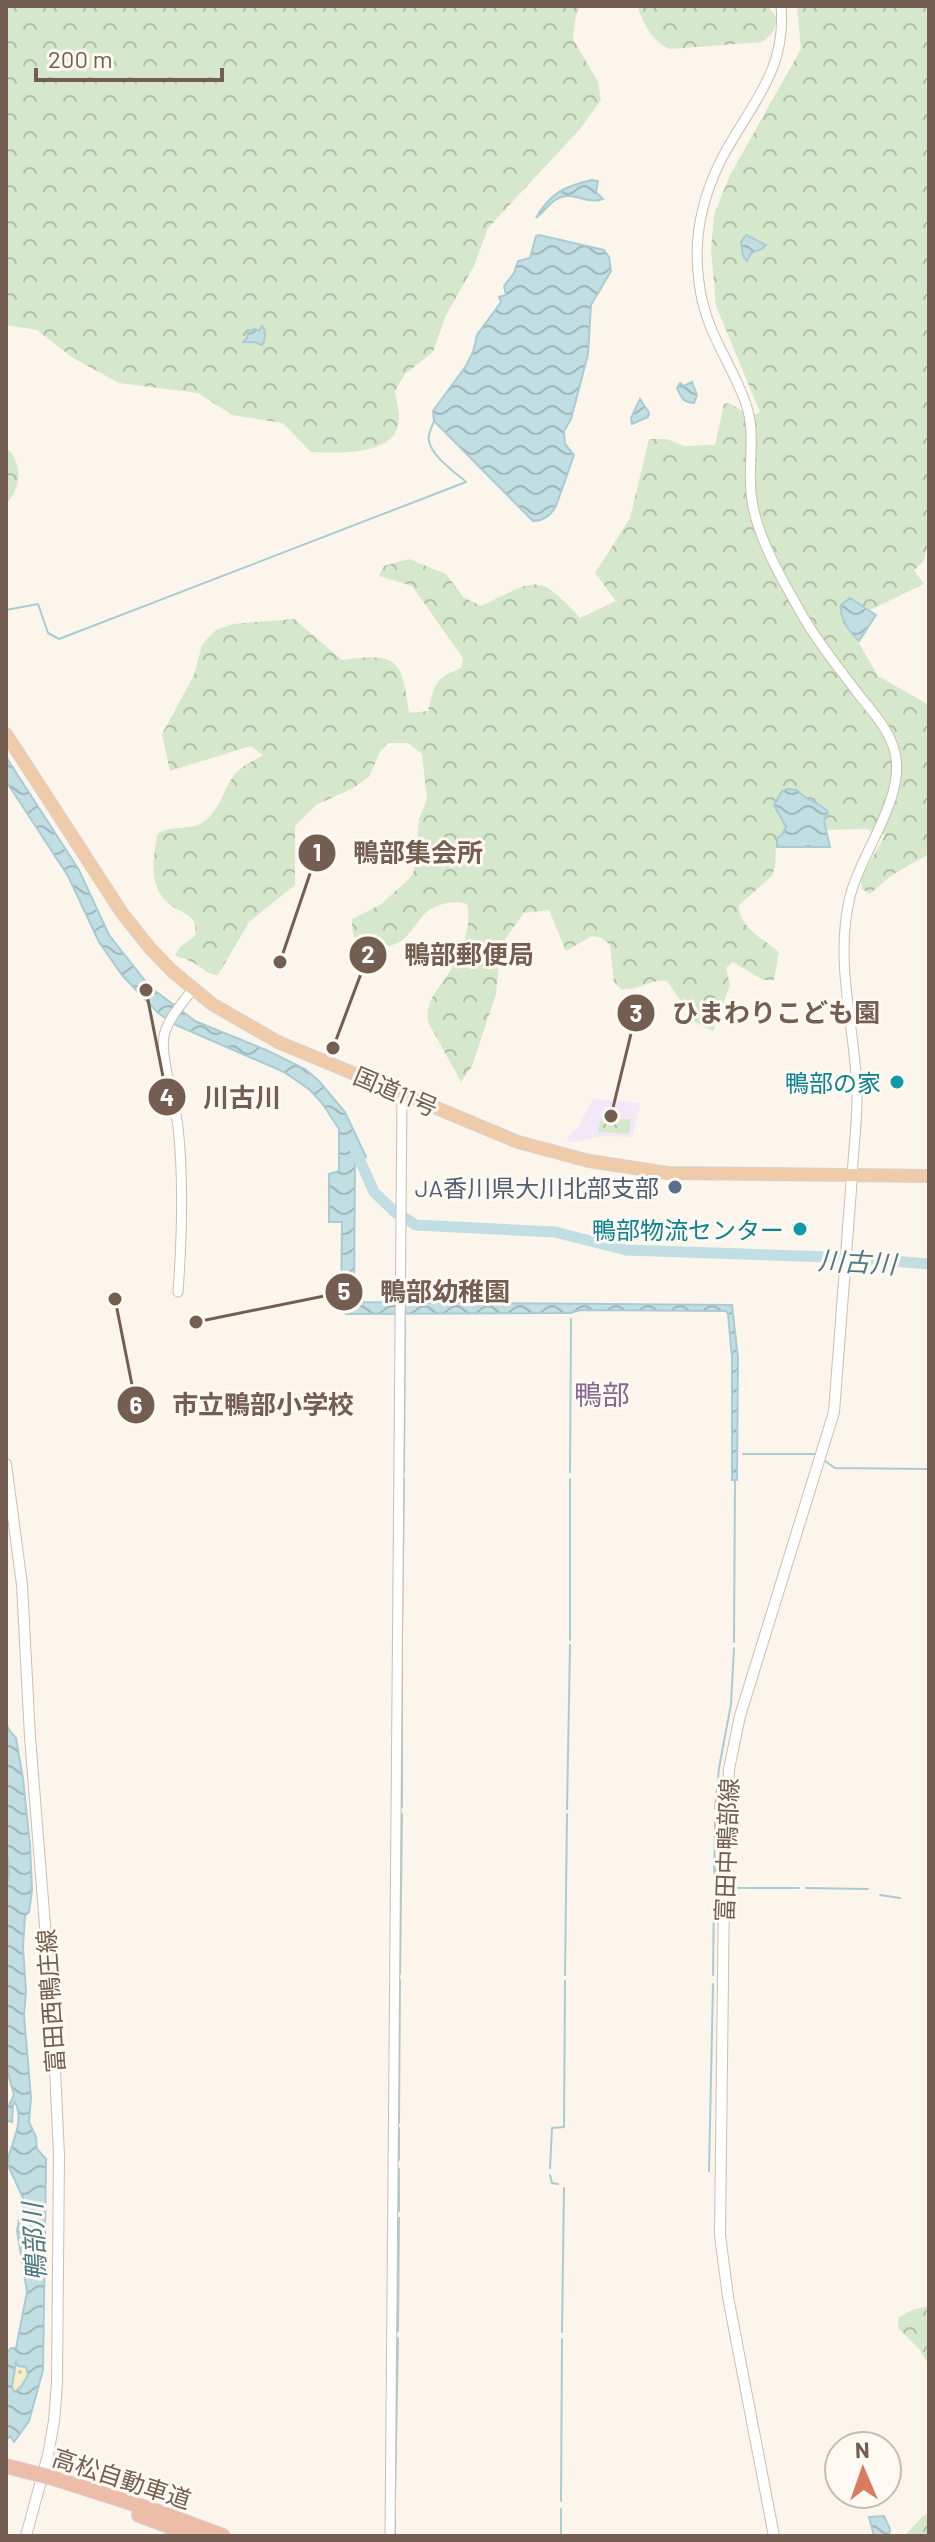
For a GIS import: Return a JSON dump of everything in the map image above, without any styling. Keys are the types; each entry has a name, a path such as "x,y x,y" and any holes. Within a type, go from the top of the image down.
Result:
{"highway":[{"name":"国道11号","path":"6,734 122,913 154,953 193,989 237,1020 278,1042 518,1142 616,1167 668,1173 929,1176"},
{"name":"高松自動車道","path":"6,2466 195,2536"},
{"name":"高松自動車道","path":"6,2476 51,2482 159,2512 223,2536"}],"main road":[{"name":"富田中鴨部線","path":"774,2536 728,2297 720,2235 726,1800 740,1716 834,1412 852,1176"},
{"name":"富田西鴨庄線","path":"6,1464 22,1585 59,2155 54,2421 26,2536"}],"street":[{"path":"781,6 782,29 774,70 721,159 703,207 698,231 698,269 709,326 738,386 751,422 751,493 763,534 810,626 888,735 897,765 893,796 857,874 845,925 844,968 857,1092 852,1176"},
{"path":"178,1292 183,1222 178,1127 163,1042 164,1033 193,989"},
{"path":"390,2536 402,1094"}],"shaded area":[{"path":"593,1099 641,1103 632,1137 604,1136 569,1143 567,1137 577,1129"}],"green space":[{"path":"6,6 580,6 573,39 598,82 601,100 580,129 488,228 474,266 446,315 433,352 405,374 395,391 399,417 397,430 378,446 365,450 311,452 283,423 232,415 198,393 119,383 73,358 37,330 6,325"},
{"path":"637,6 768,6 777,18 772,32 762,42 671,49 654,37"},
{"path":"797,6 929,6 929,541 923,562 914,570 924,584 870,610 858,605 840,611 878,676 929,705 929,854 892,875 870,894 862,889 861,878 885,835 865,829 826,830 811,802 781,796 774,805 786,827 776,842 772,876 739,905 747,926 779,952 774,980 763,980 733,962 726,968 730,985 713,1031 695,1022 667,981 621,989 614,982 610,945 602,938 592,936 566,951 549,910 524,913 501,945 496,994 472,1066 461,1082 428,1022 428,1014 434,995 462,948 467,930 467,904 449,903 431,909 404,939 381,949 361,948 354,937 352,919 380,905 414,871 419,819 427,799 422,754 408,743 388,743 381,750 369,777 316,805 295,826 295,885 249,922 218,975 208,973 175,955 195,936 195,928 191,918 171,906 160,894 154,878 157,835 168,829 194,826 205,821 235,774 263,755 251,746 170,771 162,734 194,675 202,645 216,630 233,624 294,619 342,660 375,657 394,663 403,681 409,713 428,711 437,684 461,668 463,658 412,586 379,576 384,566 409,559 446,574 463,597 481,606 525,586 544,587 554,592 580,618 616,601 595,573 630,518 649,439 667,439 684,446 715,445 724,404 728,403 752,416 760,412 716,306 711,250 714,215 730,175 801,49"},
{"path":"6,447 18,468 18,483 6,504"},
{"path":"601,1119 631,1119 629,1134 598,1132"},
{"path":"929,2306 929,2365 919,2349 898,2328 898,2318 912,2310"},
{"path":"929,2514 929,2536 904,2536 923,2516"}],"sand":[{"path":"16,2362 26,2367 28,2375 14,2392 12,2386"}],"water":[{"path":"592,180 598,181 596,192 603,199 562,197 536,218 559,192"},
{"path":"746,235 766,245 751,253 747,261 741,242"},
{"path":"536,236 604,250 609,257 611,271 591,305 588,354 571,419 564,431 565,444 574,455 556,506 544,519 533,521 434,421 433,411 466,366 477,335 501,302 499,297 506,295 504,286 518,261 530,258"},
{"path":"262,326 265,336 262,345 243,342 248,331 259,331"},
{"path":"692,382 697,395 694,403 683,399 677,388 680,383 684,386"},
{"path":"640,399 649,413 648,417 632,424 631,418"},
{"path":"850,598 876,615 859,641 843,620 841,605"},
{"path":"6,757 79,870 109,935 150,987 195,1021 305,1069 345,1112 366,1157 355,1164 354,1302 732,1305 738,1358 737,1480 732,1480 732,1358 726,1311 346,1314 341,1309 342,1222 329,1222 329,1174 339,1171 339,1129 310,1090 284,1072 176,1025 158,1013 122,975 99,942 68,876 6,781"},
{"path":"797,790 828,812 824,821 830,847 777,847 777,838 786,827 774,805 782,791"},
{"name":"鴨部川","path":"6,1723 16,1738 30,1845 32,1890 29,1912 25,1916 23,1947 24,2015 31,2098 29,2122 36,2137 37,2149 46,2159 43,2370 29,2421 14,2442 10,2436 6,2441 6,2354 11,2348 16,2348 27,2292 17,2231 19,2220 22,2222 23,2198 7,2163 19,2117 15,2102 12,2122 6,2124 7,2109 14,2095 6,2050 6,1887 9,1873 6,1844","holes":["16,2362 18,2366 26,2367 28,2375 14,2392"]},
{"path":"884,2516 890,2529 889,2536 874,2536 869,2517"}],"waterway":[{"path":"6,610 38,604 48,633 59,639 466,482 431,447 429,436 434,421"},
{"name":"川古川","path":"355,1149 374,1192 395,1212 416,1225 555,1232 626,1250 858,1258 929,1264"},
{"path":"570,1472 571,1319"},
{"path":"404,1472 405,1320"},
{"path":"743,1454 815,1454"},
{"path":"825,1461 835,1468 927,1469"},
{"path":"402,1639 404,1478"},
{"path":"570,1479 570,1640"},
{"path":"734,1642 735,1480"},
{"path":"402,1645 402,1807"},
{"path":"567,1809 570,1645"},
{"path":"715,1809 731,1704 734,1648"},
{"path":"400,1974 402,1814"},
{"path":"565,1975 567,1814"},
{"path":"713,1975 715,1816"},
{"path":"714,1868 719,1874"},
{"path":"729,1877 733,1878 733,1887 737,1888 799,1888"},
{"path":"806,1888 868,1889"},
{"path":"880,1895 900,1898"},
{"path":"399,2123 400,1980"},
{"path":"550,2168 552,2128 564,2127 565,1981"},
{"path":"709,2171 713,1984"},
{"path":"399,2128 399,2160"},
{"path":"399,2169 399,2211"},
{"path":"550,2175 552,2183 558,2184"},
{"path":"562,2332 564,2188"},
{"path":"398,2331 399,2218"},
{"path":"395,2498 398,2338"},
{"path":"561,2501 562,2339"},
{"path":"395,2506 395,2536"},
{"path":"561,2509 561,2536"}],"place":[{"name":"鴨部集会所","path":"280,962"},
{"name":"川古川","path":"146,990"},
{"name":"鴨部郵便局","path":"333,1048"},
{"name":"鴨部の家","path":"897,1082"},
{"name":"ひまわりこども園","path":"611,1116"},
{"name":"JA香川県大川北部支部","path":"675,1187"},
{"name":"鴨部物流センター","path":"800,1229"},
{"name":"市立鴨部小学校","path":"115,1299"},
{"name":"鴨部幼稚園","path":"196,1322"}],"district":[{"name":"鴨部","path":"602,1394"}]}
